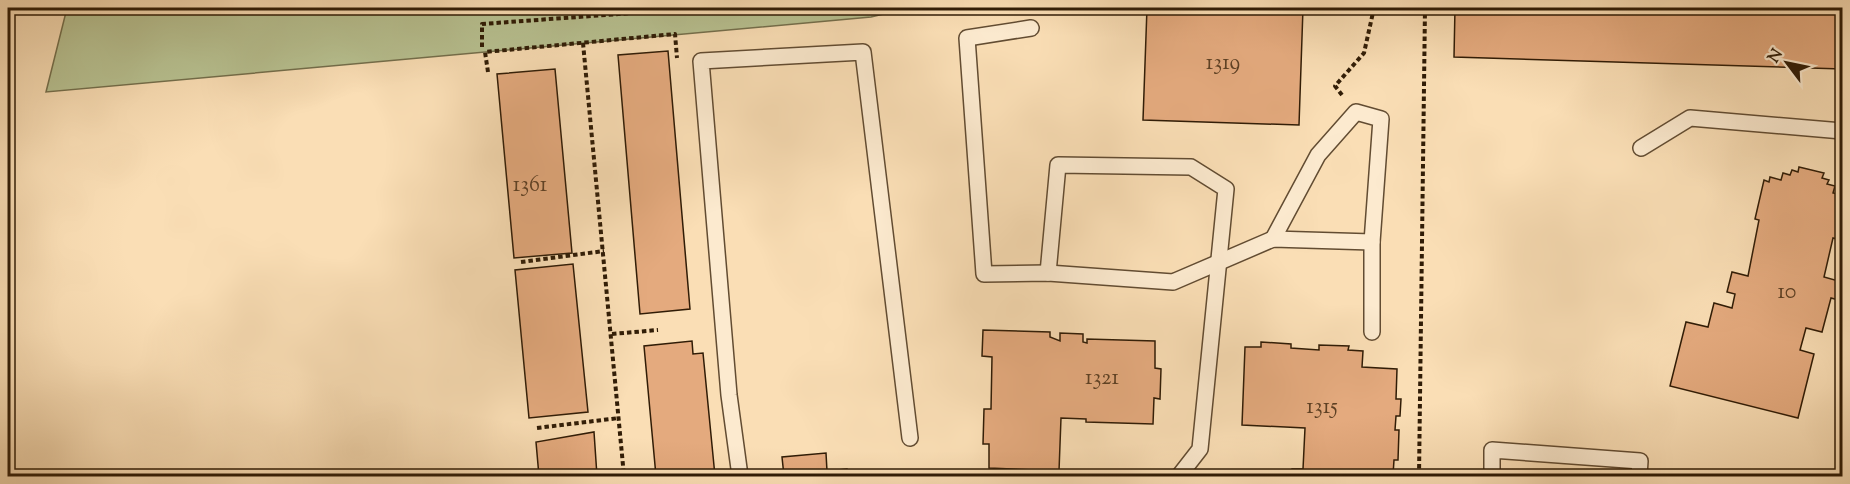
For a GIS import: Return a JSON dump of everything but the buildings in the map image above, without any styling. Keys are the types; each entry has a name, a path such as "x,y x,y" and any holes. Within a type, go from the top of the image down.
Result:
{"lane":[{"path":"1031,28 967,38 984,274 1048,273 1173,282 1219,260 1273,239 1372,242"},
{"path":"740,477 729,395 701,61 863,52 910,438"},
{"path":"1273,239 1318,155 1356,112 1381,119 1372,242 1372,332"},
{"path":"1641,148 1690,118 1842,131"},
{"path":"1048,273 1058,165 1191,167 1226,189 1200,449 1179,477"},
{"path":"1492,477 1492,450 1640,461 1640,477"}],"path":[{"path":"482,47 482,24 701,8"},
{"path":"1356,112 1335,86 1364,54 1373,8"},
{"path":"1419,477 1425,8"},
{"path":"488,72 485,52 675,34 678,69"},
{"path":"583,43 624,477"},
{"path":"521,262 604,251"},
{"path":"612,334 658,330"},
{"path":"537,428 619,418"}],"green space":[{"path":"67,8 909,8 871,17 46,92"}]}
